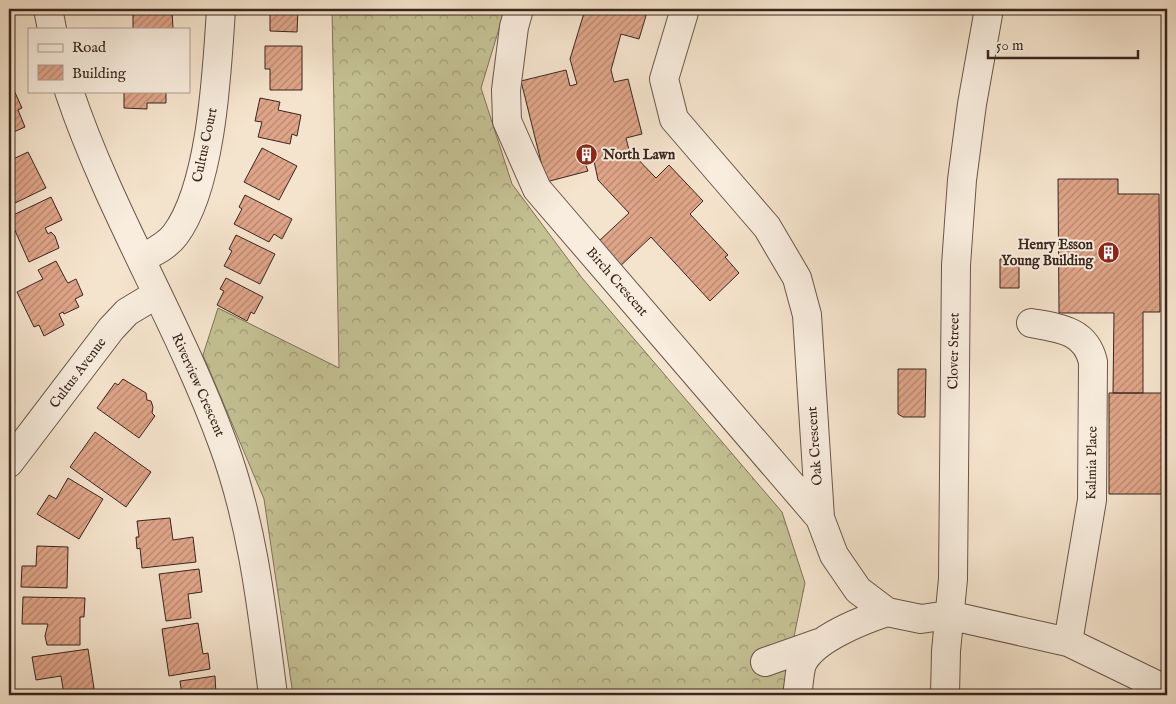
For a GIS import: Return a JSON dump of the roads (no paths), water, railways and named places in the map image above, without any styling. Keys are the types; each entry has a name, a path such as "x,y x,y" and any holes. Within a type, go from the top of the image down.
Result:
{"street":[{"path":"48,9 52,28"},
{"name":"Cultus Court","path":"141,259 165,246 175,236 188,214 195,194 214,104 221,9"},
{"name":"Birch Crescent","path":"519,9 514,27 506,90 507,121 536,189 820,518"},
{"name":"Oak Crescent","path":"684,9 664,79 674,119 767,227 797,278 807,315 820,518 834,555 858,590 887,612 921,620 948,615 1068,642 1167,690"},
{"path":"968,9 986,20"},
{"name":"Clover Street","path":"945,695 948,615 953,579 956,265 962,180 986,20"},
{"name":"Riverview Crescent","path":"69,92 96,164 207,405 234,478 254,558 273,695"},
{"name":"Cultus Avenue","path":"9,463 111,329 127,312 157,294"},
{"name":"Kalmia Place","path":"1031,323 1067,330 1077,335 1086,344 1093,362 1092,500 1068,642"},
{"path":"765,662 819,643 872,617 887,612"},
{"path":"797,695 802,664 819,643"}],"place":[{"name":"North Lawn","path":"587,155"},
{"name":"Henry Esson Young Building","path":"1109,253"}]}
